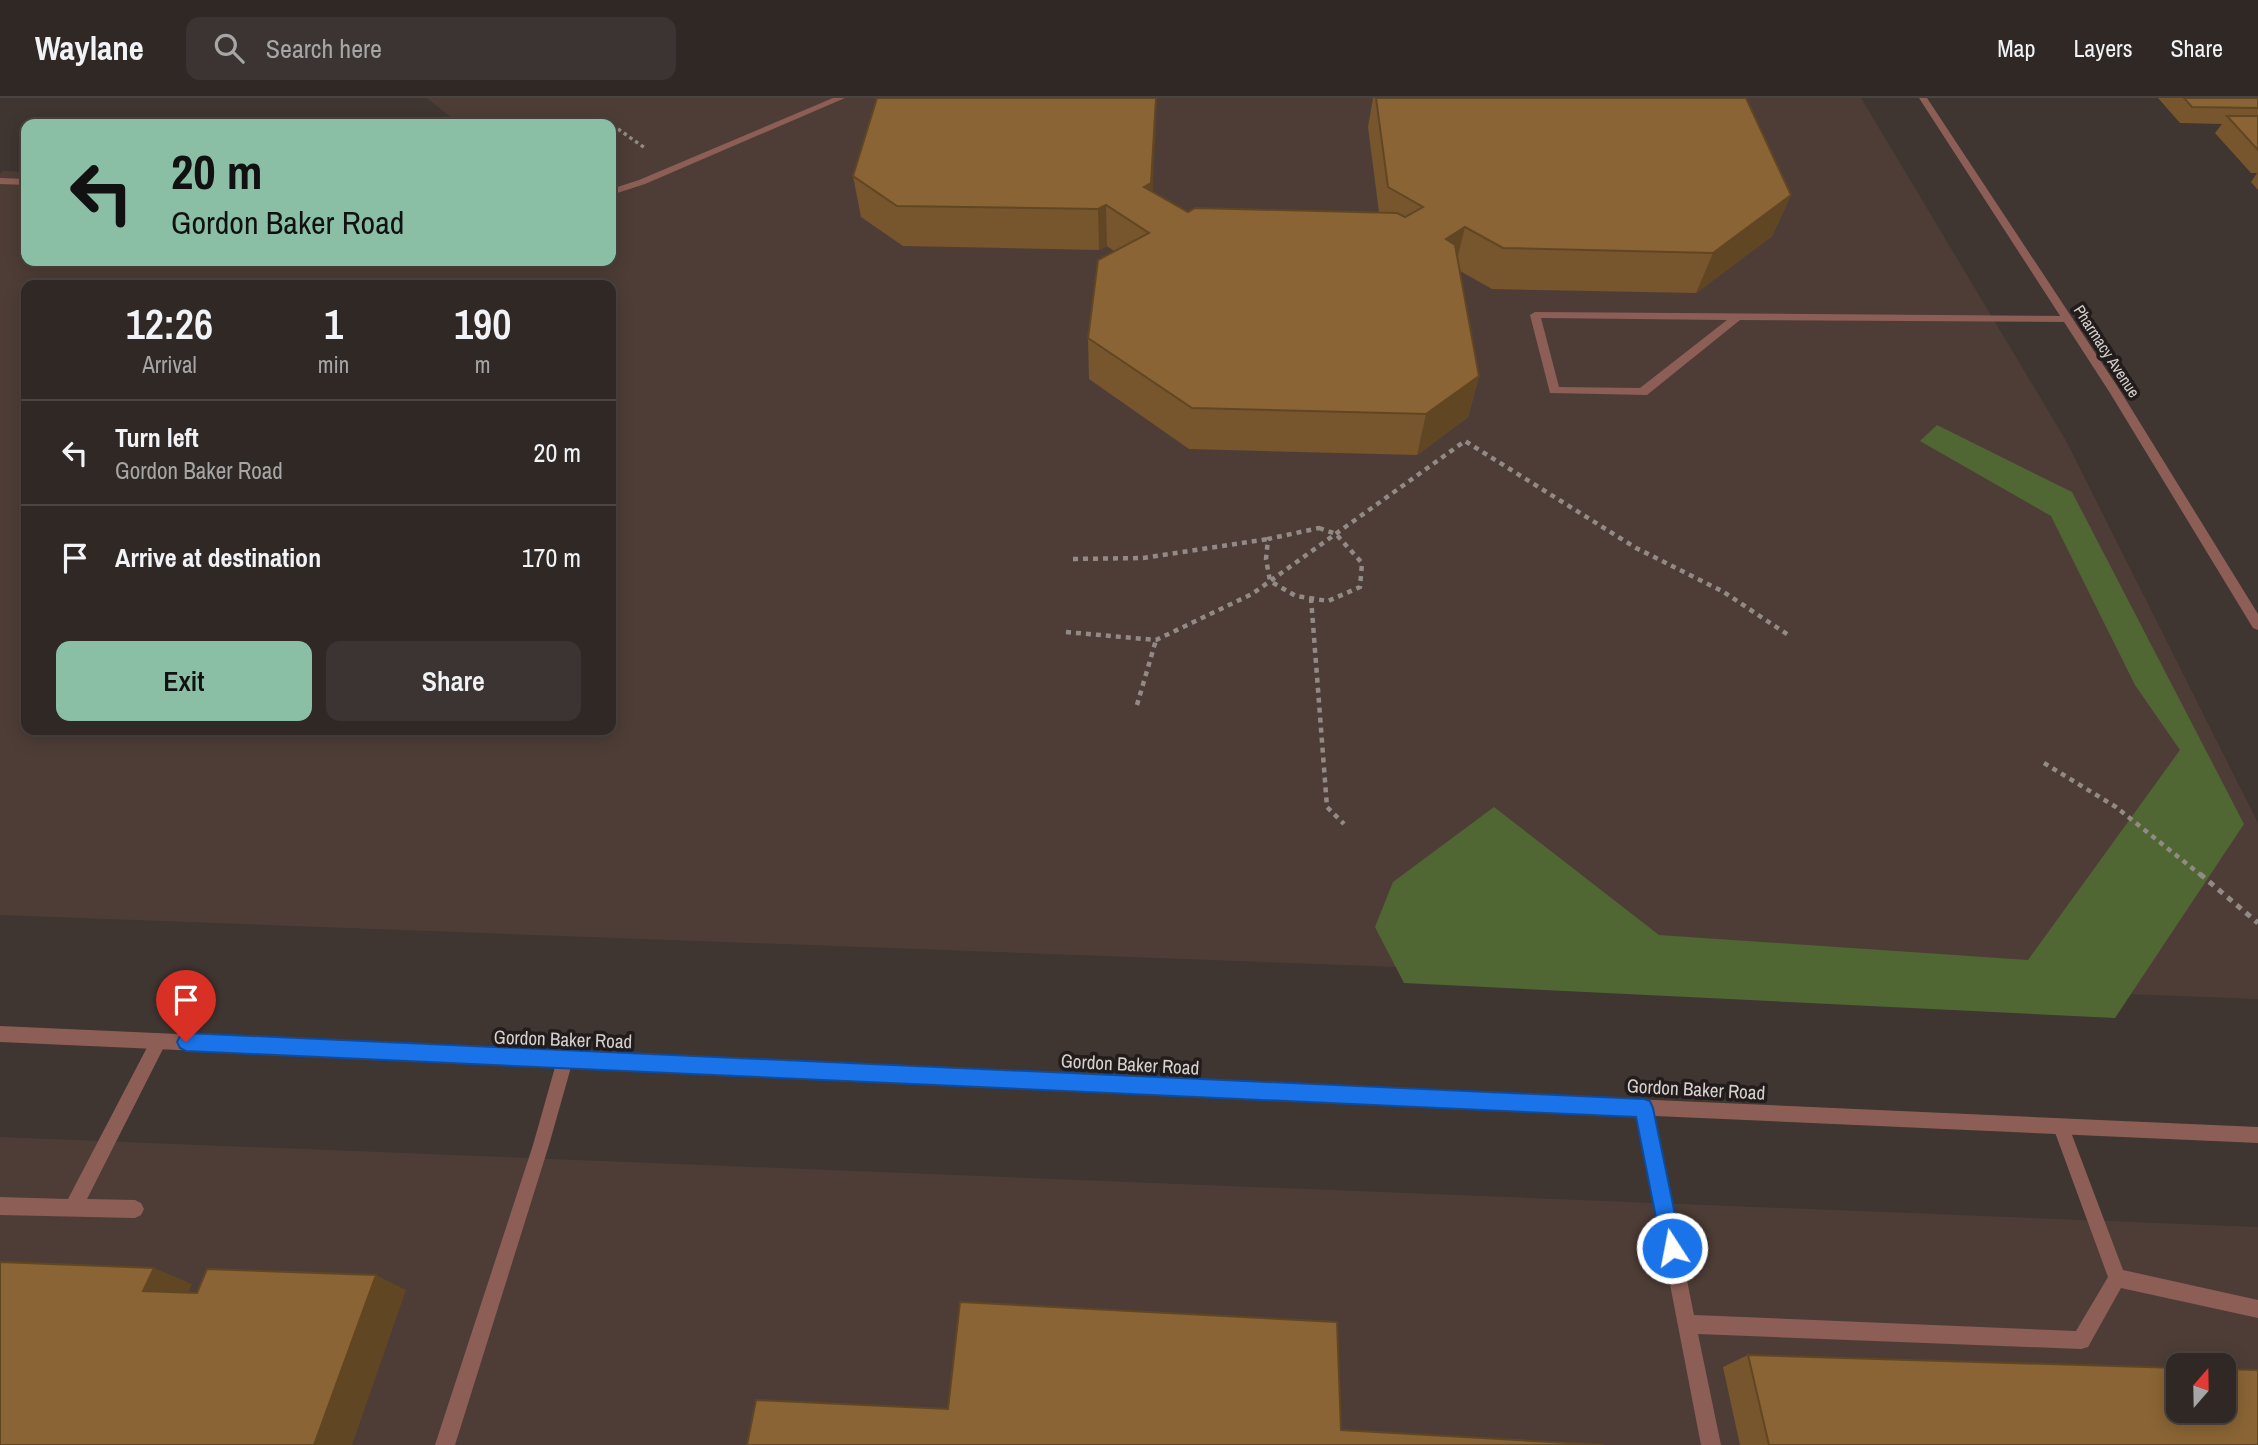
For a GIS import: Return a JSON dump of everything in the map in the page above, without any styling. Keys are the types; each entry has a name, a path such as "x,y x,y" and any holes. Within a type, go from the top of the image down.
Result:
{"street":[{"path":"616,190 642,182 841,98"},
{"name":"Pharmacy Avenue","path":"1923,98 2115,392 2258,625"},
{"path":"0,181 21,182"},
{"path":"1737,317 1643,392 1554,390 1535,315 2068,319"},
{"name":"Gordon Baker Road","path":"0,1034 2258,1135"},
{"path":"73,1208 159,1041"},
{"path":"445,1445 541,1145 565,1060"},
{"path":"1644,1108 1711,1445"},
{"path":"2061,1127 2118,1278"},
{"path":"0,1206 135,1209"},
{"path":"1687,1324 2081,1340 2118,1278"},
{"path":"2118,1278 2258,1309"}],"path":[{"path":"618,128 652,153"},
{"path":"1066,632 1156,640 1252,594 1465,441 1636,548 1722,591 1790,636"},
{"path":"1073,558 1143,558 1268,539 1319,528 1336,534 1362,563 1360,587 1328,601 1296,596 1270,581 1266,559 1268,539"},
{"path":"1311,598 1327,807 1344,824"},
{"path":"1137,705 1156,640"},
{"path":"2044,763 2116,807 2150,832 2258,923"}],"shaded area":[{"path":"427,98 1861,98 2065,439 2258,823 2258,999 0,915 0,174 3,171 21,172 21,266 616,266 616,119 453,119"},
{"path":"0,1137 2258,1227 2258,1445 0,1445"}],"green space":[{"path":"1937,425 2072,492 2244,824 2115,1018 1404,983 1375,927 1393,882 1494,807 1659,935 2028,960 2180,750 2135,685 2051,516 1920,441"}],"building":[{"path":"877,98 1156,98 1151,183 1144,187 1188,212 1195,208 1397,213 1405,217 1423,207 1388,187 1376,98 1746,98 1791,195 1713,253 1503,248 1465,227 1446,239 1455,245 1479,376 1426,414 1192,408 1088,338 1098,260 1149,233 1106,205 1098,209 897,206 853,176"},
{"path":"2184,98 2258,98 2258,108 2192,107"},
{"path":"2227,116 2258,116 2258,150"},
{"path":"0,1262 154,1268 143,1291 197,1293 207,1269 376,1275 314,1445 0,1445"},
{"path":"960,1302 1337,1322 1341,1430 1604,1445 747,1445 756,1400 948,1409"},
{"path":"1748,1355 2166,1368 2166,1423 2236,1423 2236,1369 2258,1370 2258,1445 1769,1445"}],"route":[{"path":"186,1042 1644,1108 1672,1248"}]}
